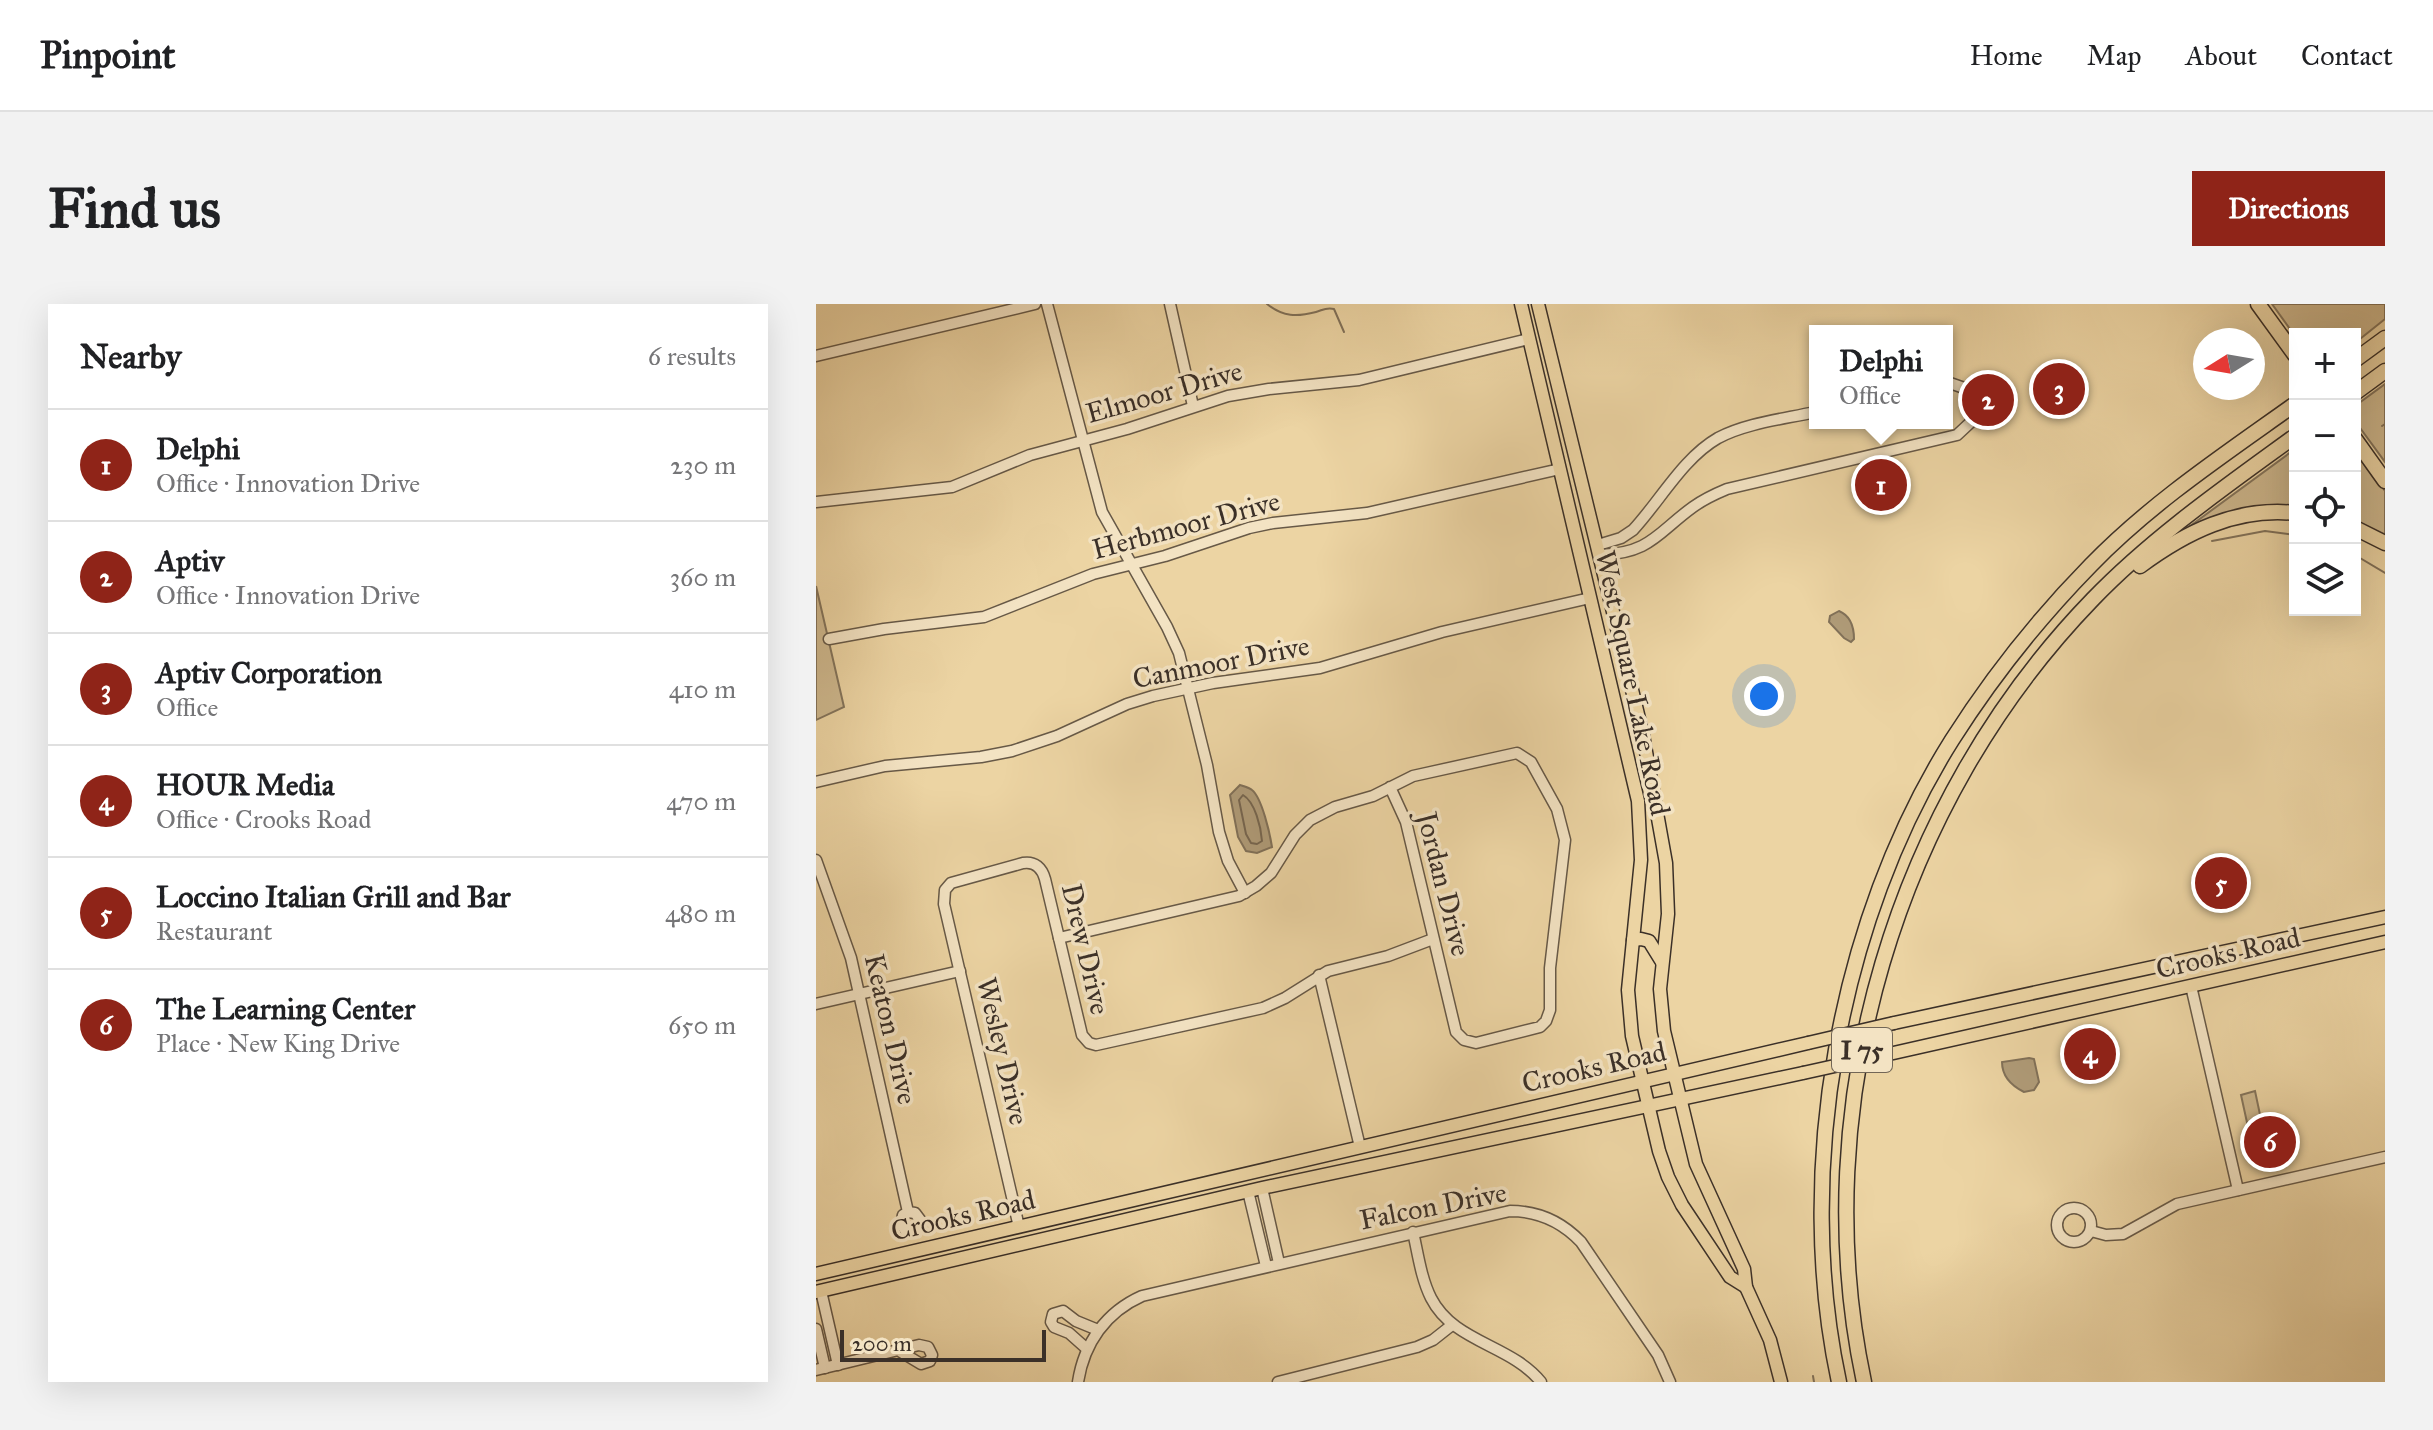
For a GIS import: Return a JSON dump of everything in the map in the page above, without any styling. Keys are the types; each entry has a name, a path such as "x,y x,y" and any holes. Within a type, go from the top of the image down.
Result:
{"highway":[{"path":"2258,304 2289,347"},
{"path":"2268,304 2289,334"},
{"path":"2361,355 2380,341 2385,329"},
{"path":"2361,389 2385,371"},
{"name":"I 75","path":"1839,1382 1823,1268 1821,1216 1826,1117 1836,1050 1858,953 1898,844 1951,742 2015,649 2050,608 2093,562 2141,519 2289,408"},
{"path":"2361,436 2385,469"},
{"name":"I 75","path":"1864,1382 1848,1265 1846,1185 1850,1138 1863,1043 1893,925 1920,855 1983,740 2039,661 2094,598 2188,514 2289,440"},
{"path":"2361,447 2385,481"},
{"path":"2094,598 2170,545 2208,525 2248,515 2289,513"},
{"path":"2361,531 2385,543"}],"main road":[{"path":"1522,306 1538,307"},
{"name":"West Square Lake Road","path":"1522,306 1637,791 1642,844 1628,1009 1648,1105 1663,1163 1688,1214 1730,1277 1746,1287"},
{"name":"West Square Lake Road","path":"1538,307 1632,690 1663,849 1668,904 1661,1011 1673,1073 1696,1164 1744,1269 1746,1287 1770,1340 1781,1382"},
{"path":"1579,550 1587,556 1599,550"},
{"path":"1612,690 1624,685 1632,690"},
{"path":"1642,844 1650,852 1663,849"},
{"name":"Crooks Road","path":"816,1273 1707,1065 2385,917"},
{"path":"2325,956 2320,940 2326,930"},
{"path":"1633,940 1649,941 1662,962"},
{"path":"2282,965 2288,954 2284,940"},
{"name":"Crooks Road","path":"818,1291 1248,1191 1803,1073 2385,942"},
{"path":"2187,962 2181,975 2188,986"},
{"path":"2129,974 2134,980 2135,989 2129,1000"},
{"path":"1705,1094 1700,1078 1707,1065"},
{"path":"1608,1113 1613,1109 1614,1100 1609,1089"},
{"path":"1484,1118 1480,1129 1485,1142"},
{"path":"1362,1146 1367,1160 1362,1166"},
{"path":"1248,1191 1251,1173"},
{"path":"1688,1214 1700,1217 1716,1210"},
{"path":"1019,1244 1025,1237 1020,1226"}],"street":[{"path":"816,356 1035,304"},
{"path":"1047,304 1102,512 1167,627 1189,687 1219,832 1228,861 1245,893"},
{"path":"1170,304 1193,406"},
{"name":"Elmoor Drive","path":"816,502 952,487 1030,455 1139,425 1193,406 1252,391 1359,380 1529,339"},
{"path":"1599,550 1615,554 1651,542 1695,505 1727,489 1957,435 1972,421 1975,402 1967,389 1953,384"},
{"path":"1599,550 1633,530 1701,450 1717,439 1734,431 1809,413"},
{"name":"Herbmoor Drive","path":"829,639 984,617 1083,578 1165,556 1257,526 1367,513 1560,469"},
{"name":"Canmoor Drive","path":"816,782 885,766 1012,751 1057,736 1141,699 1189,687 1320,668 1442,632 1590,598"},
{"name":"Jordan Drive","path":"1508,753 1521,755 1531,762 1557,809 1565,832 1550,968 1550,1010 1546,1021 1533,1030 1472,1043 1461,1038 1454,1029 1406,822 1390,787 1420,773 1508,753"},
{"path":"1059,938 1245,893 1271,873 1291,840 1310,820 1326,810 1366,799 1390,787"},
{"name":"Keaton Drive","path":"816,860 846,940 908,1212"},
{"name":"Wesley Drive","path":"1020,1226 944,904 947,887 954,880 1027,863 1037,866"},
{"name":"Drew Drive","path":"1037,866 1045,879 1081,1030 1089,1043 1101,1045 1263,1008 1285,998 1319,975"},
{"path":"1362,1146 1319,975 1433,939"},
{"path":"816,1004 960,971"},
{"path":"2188,986 2238,1190"},
{"path":"2091,1231 2106,1235 2123,1234 2172,1206 2385,1157"},
{"path":"1262,1188 1279,1263"},
{"path":"1248,1191 1266,1266"},
{"name":"Falcon Drive","path":"1078,1382 1087,1349 1098,1330 1119,1309 1147,1294 1510,1211 1538,1215 1557,1222 1574,1235 1658,1355 1670,1382"},
{"path":"1413,1232 1429,1295 1452,1325 1520,1361 1541,1382"},
{"path":"818,1291 838,1365"},
{"path":"1087,1349 1069,1333 1054,1327 1051,1322 1053,1314 1063,1311 1076,1321 1098,1330"},
{"path":"1278,1382 1417,1347 1433,1340 1452,1325"},
{"path":"816,1329 820,1369 901,1352"}],"shaded area":[{"path":"2272,304 2385,304 2385,319 2361,338 2361,328 2289,328"},
{"path":"2385,384 2385,462 2361,429 2361,402"},
{"path":"2289,453 2289,511 2182,532"},
{"path":"2361,458 2385,491 2385,539 2361,527"},
{"path":"816,586 844,707 816,720"},
{"path":"2255,1091 2262,1124 2248,1127 2241,1095"}],"water":[{"path":"1839,611 1851,622 1854,639 1851,642 1829,622 1830,616"},
{"path":"1240,785 1256,794 1267,825 1272,847 1257,853 1246,851 1238,837 1230,795"},
{"path":"2034,1059 2039,1082 2034,1090 2024,1092 2008,1080 2002,1062"}],"waterway":[{"path":"1267,304 1290,315 1334,309 1344,332"},
{"path":"2212,541 2265,531 2289,534"},
{"path":"2361,559 2385,573"},
{"path":"1813,1376 1814,1382"}],"place":[{"name":"Aptiv Corporation","path":"2059,389"},
{"name":"Aptiv","path":"1988,400"},
{"name":"Delphi","path":"1881,485"},
{"name":"Loccino Italian Grill and Bar","path":"2221,883"},
{"name":"HOUR Media","path":"2090,1054"},
{"name":"The Learning Center","path":"2270,1142"}]}
